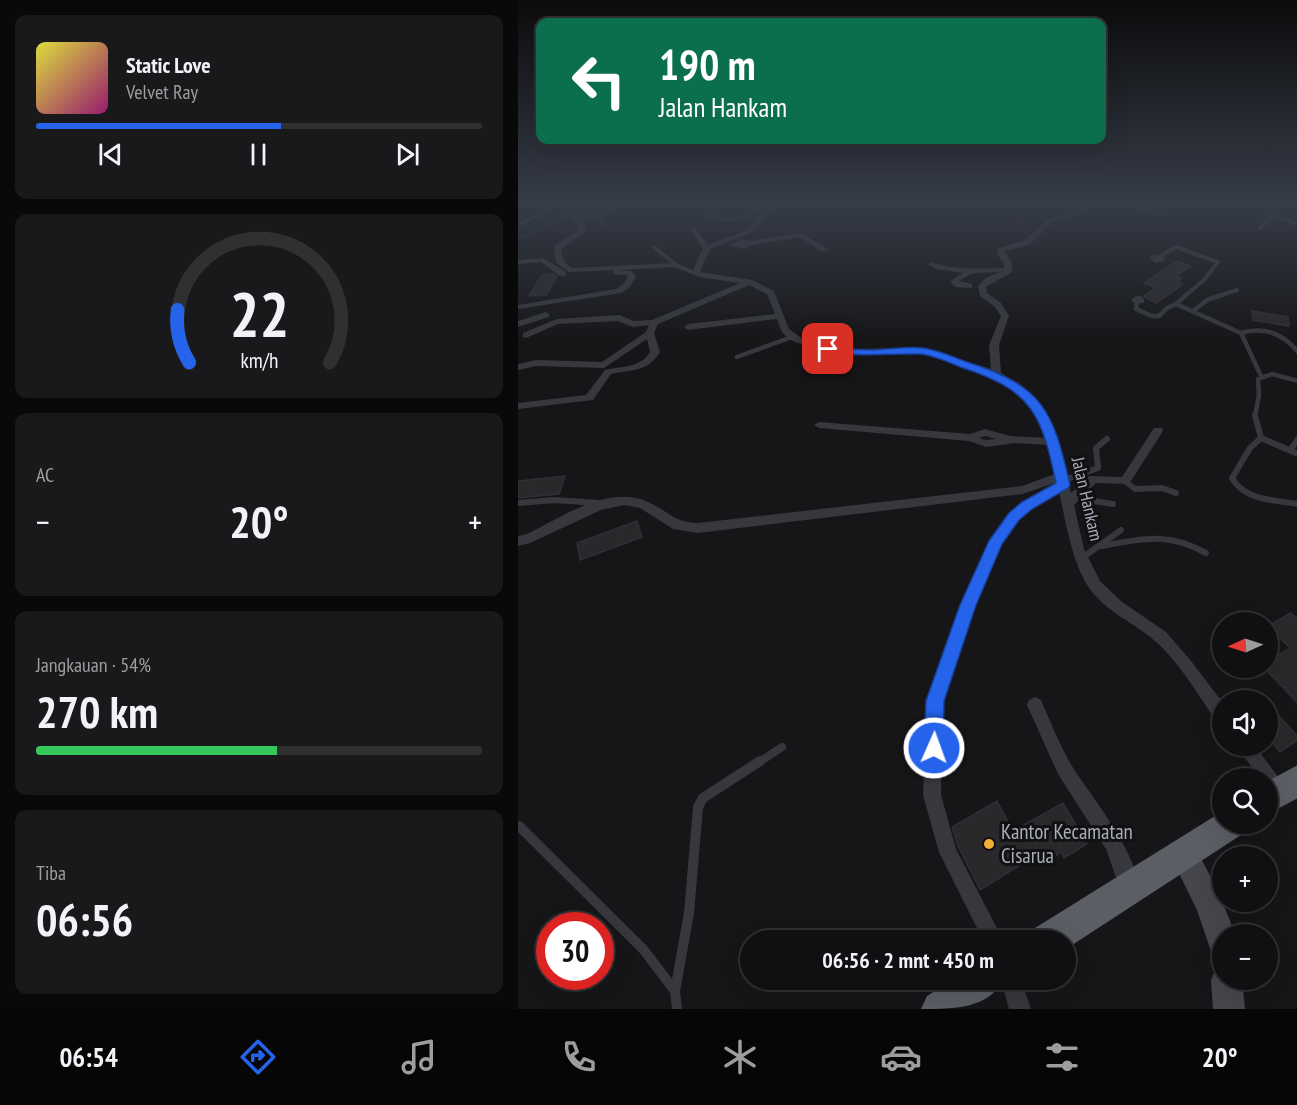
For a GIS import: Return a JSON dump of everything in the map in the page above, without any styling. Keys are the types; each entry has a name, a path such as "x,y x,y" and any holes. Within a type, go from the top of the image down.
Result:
{"highway":[{"path":"1063,930 1214,834"},
{"path":"940,1009 969,990"}],"main road":[{"path":"1183,853 1210,905 1216,924"},
{"path":"1228,990 1229,1009"}],"street":[{"path":"518,307 618,291 632,279 631,274 625,269 575,271 562,265 558,259 557,249"},
{"path":"695,274 706,250 711,249"},
{"path":"1005,249 1001,253 1009,270"},
{"path":"518,262 545,260 565,274 676,265 695,274 749,282 771,292 785,330 792,337 847,352 913,350 933,353 968,367 996,374 993,359 994,345 1006,316 998,305 983,294 981,288 989,280 1009,270"},
{"path":"932,264 949,270 1009,270"},
{"path":"969,286 958,285 955,279 967,273 988,270"},
{"path":"526,335 557,322 619,318 634,324 654,322 749,282"},
{"path":"518,324 546,315"},
{"path":"688,327 780,316"},
{"path":"518,406 589,398 608,372 638,368 650,360 655,352 650,333 654,322"},
{"path":"518,367 536,363 604,365 650,333"},
{"name":"Jalan Hankam","path":"996,374 1031,400 1044,418 1054,442 1062,481 1071,501 1081,558 1099,589 1116,606 1161,637 1212,701"},
{"path":"819,425 972,438 981,443 992,444 1007,440 1054,442"},
{"path":"1071,501 1093,479 1125,481 1158,431"},
{"path":"518,541 530,538 607,503 636,502 674,526 698,528 1023,490 1062,481"},
{"path":"988,930 948,852 932,795 935,701 968,605 996,541 1014,517 1027,505 1062,481"},
{"path":"1035,705 1057,756 1112,839 1121,859 1129,889"},
{"path":"1253,756 1282,790"},
{"path":"1014,990 1020,1009"}],"lane":[{"path":"657,249 676,265"},
{"path":"1159,256 1172,249"},
{"path":"1137,302 1136,309 1153,317 1161,315 1205,279 1218,262 1184,249"},
{"path":"1193,311 1207,300 1237,290"},
{"path":"1176,304 1241,333 1256,329 1275,332 1283,336 1298,352"},
{"path":"1241,333 1261,376"},
{"path":"737,357 792,337"},
{"path":"1261,438 1255,417 1259,395 1257,381 1261,376 1272,374 1298,381"},
{"path":"1261,438 1291,449 1298,454"},
{"path":"1261,438 1250,448 1238,465 1232,478 1234,483 1263,500 1298,504"},
{"path":"1062,481 1098,468 1096,448 1107,439"},
{"path":"1291,449 1298,439"},
{"path":"1125,481 1135,489 1162,488 1176,493"},
{"path":"518,503 554,500 607,503"},
{"path":"1071,501 1112,504"},
{"path":"1081,558 1121,530"},
{"path":"1097,547 1154,537 1173,537 1192,543 1206,552"},
{"path":"677,1009 675,991 689,913 698,807 704,798 782,747"},
{"path":"519,826 642,949 675,991"}],"building":[{"path":"1177,261 1191,266 1176,276 1182,278 1177,282 1183,284 1156,303 1146,298 1144,296 1156,288 1144,283"},
{"path":"542,275 557,276 546,295 529,296"},
{"path":"1252,311 1288,317 1289,326 1253,320"},
{"path":"565,476 559,494 518,498 518,481"},
{"path":"637,521 642,537 580,560 577,543"},
{"path":"1291,613 1298,619 1298,703 1274,678 1278,678 1278,655 1290,648 1278,636 1278,620"},
{"path":"1278,715 1298,737 1298,740 1280,752 1278,750"},
{"name":"Kantor Kecamatan Cisarua","path":"997,801 1013,831 1063,803 1087,844 1064,858 1061,852 1043,863 1038,854 980,890 958,846 952,827"}],"place":[{"name":"Kantor Kecamatan Cisarua","path":"989,844"}],"route":[{"path":"828,349 866,353 923,351 996,374 1024,392 1031,400 1044,418 1054,442 1063,485 1027,505 1014,517 996,541 968,605 935,701 934,748"}]}
